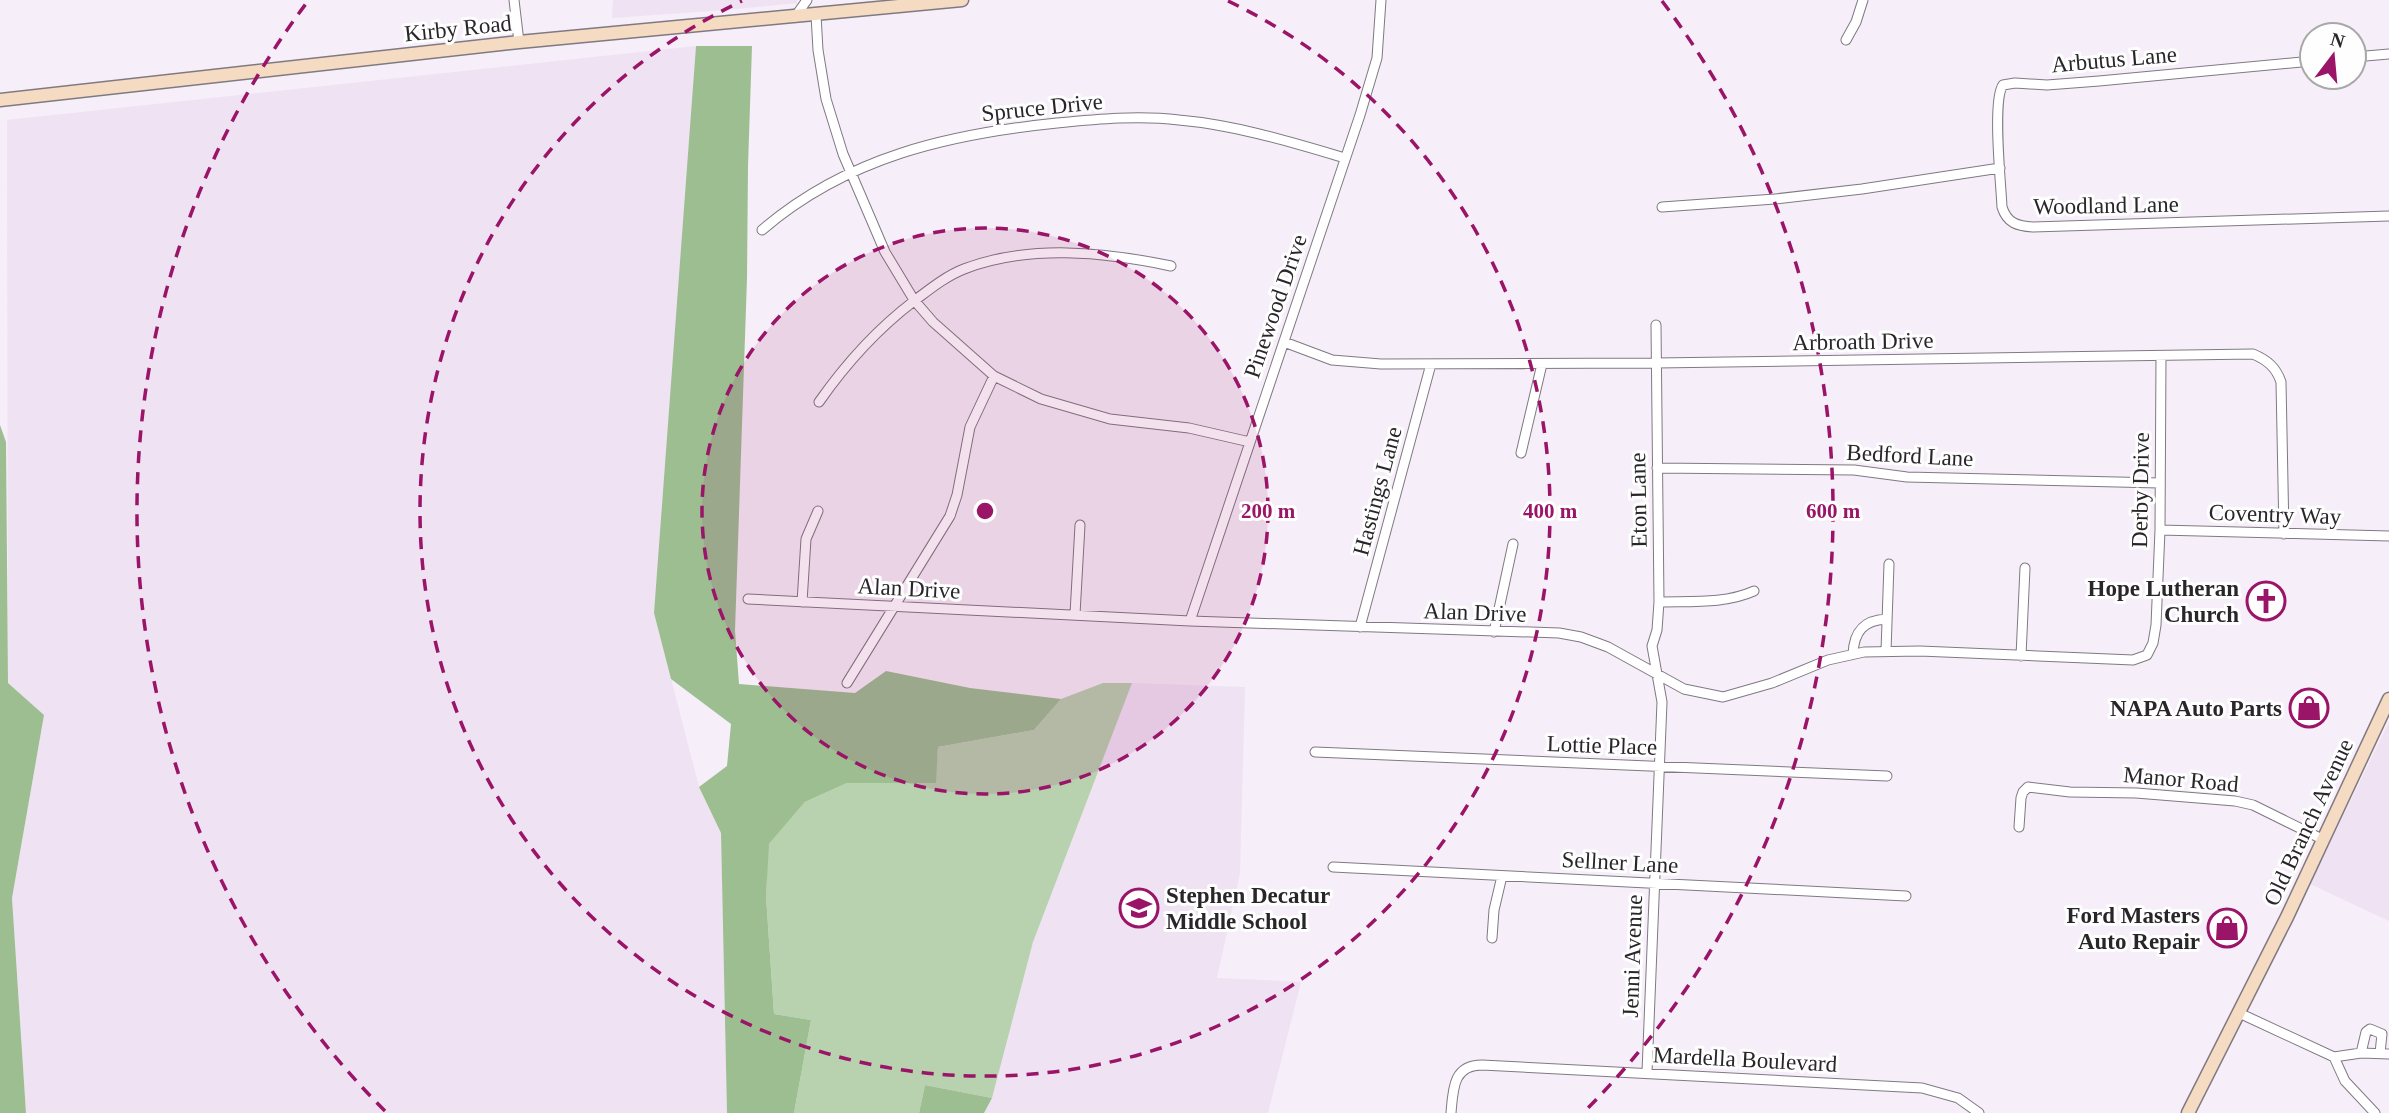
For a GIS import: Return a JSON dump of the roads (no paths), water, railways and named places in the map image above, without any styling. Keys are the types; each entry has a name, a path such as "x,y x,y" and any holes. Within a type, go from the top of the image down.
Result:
{"main road":[{"name":"Kirby Road","path":"0,100 519,42 962,0"},
{"name":"Old Branch Avenue","path":"2188,1113 2386,715 2389,699"}],"street":[{"path":"514,0 519,42"},
{"path":"795,17 807,0"},
{"path":"823,0 818,50 826,99 836,136 885,252 914,300 957,345 994,376 1041,399 1090,415 1132,423 1189,428 1250,442"},
{"name":"Pinewood Drive","path":"1190,621 1375,66 1380,36 1381,0"},
{"path":"1846,40 1856,22 1863,0"},
{"path":"2368,56 2389,54"},
{"name":"Arbutus Lane","path":"2000,168 1998,94 2003,85 2048,85 2298,62"},
{"name":"Spruce Drive","path":"762,230 809,194 851,173 902,153 959,136 999,129 1124,118 1169,119 1219,125 1345,158"},
{"path":"1662,207 1800,196 2000,168"},
{"name":"Woodland Lane","path":"2000,168 2005,216 2021,226 2389,216"},
{"path":"819,402 861,347 884,324 914,300 962,270 1012,257 1077,253 1171,266"},
{"name":"Eton Lane","path":"1656,325 1659,602 1657,630 1652,646 1659,674"},
{"name":"Arbroath Drive","path":"1284,341 1322,357 1343,362 1431,364 2253,354 2264,359 2278,372 2281,382 2284,534"},
{"name":"Derby Drive","path":"2155,625 2160,530 2161,356"},
{"name":"Hastings Lane","path":"1360,628 1431,364"},
{"path":"1521,453 1542,364"},
{"path":"847,683 950,516 957,495 970,427 994,376"},
{"name":"Bedford Lane","path":"1657,468 1854,470 1907,477 2160,483"},
{"path":"802,602 806,539 818,511"},
{"path":"1075,614 1080,525"},
{"name":"Coventry Way","path":"2160,530 2389,536"},
{"path":"1494,632 1513,544"},
{"path":"1886,651 1889,564"},
{"path":"2021,656 2025,568"},
{"path":"1659,602 1726,600 1739,598 1754,590"},
{"name":"Alan Drive","path":"748,599 1190,621 1559,633 1625,654 1684,689 1723,697 1772,683 1819,663 1853,654 1886,651 2133,660 2143,658 2150,650 2155,625"},
{"path":"1853,654 1854,639 1859,629 1872,621 1887,619"},
{"name":"Jenni Avenue","path":"1647,1072 1662,702 1659,674"},
{"name":"Lottie Place","path":"1314,752 1887,776"},
{"name":"Manor Road","path":"2019,827 2022,795 2028,787 2070,792 2136,793 2235,800 2253,805 2324,841"},
{"name":"Sellner Lane","path":"1332,867 1906,895"},
{"path":"1492,937 1494,910 1502,876"},
{"path":"2239,1013 2334,1057 2361,1053 2385,1054 2382,1034 2370,1029 2366,1031 2361,1053"},
{"path":"2334,1057 2345,1081 2375,1113"},
{"name":"Mardella Boulevard","path":"1451,1113 1456,1080 1465,1067 1482,1065 1922,1088 1958,1098 1977,1113"}],"place":[{"name":"Hope Lutheran Church","path":"2266,601"},
{"name":"NAPA Auto Parts","path":"2309,708"},
{"name":"Stephen Decatur Middle School","path":"1139,908"},
{"name":"Ford Masters Auto Repair","path":"2227,928"}]}
